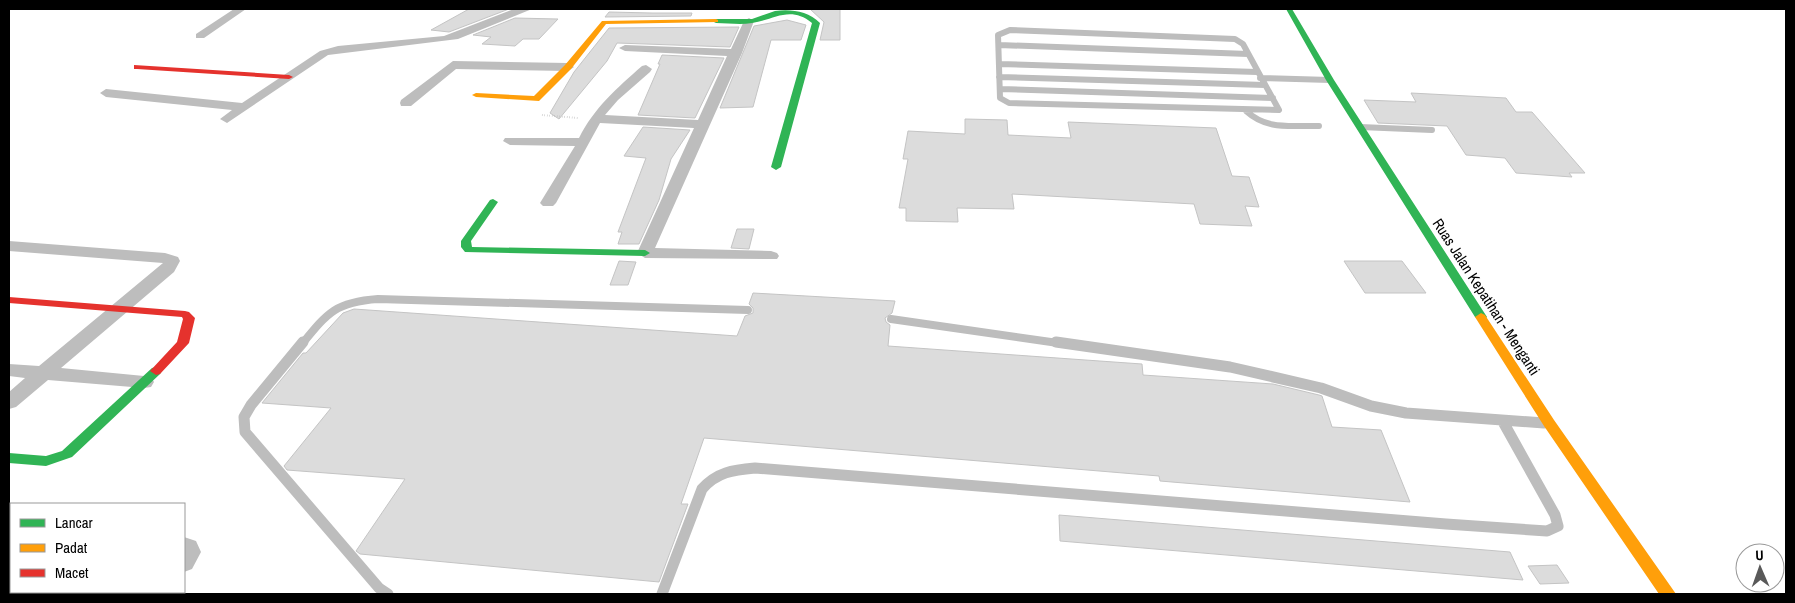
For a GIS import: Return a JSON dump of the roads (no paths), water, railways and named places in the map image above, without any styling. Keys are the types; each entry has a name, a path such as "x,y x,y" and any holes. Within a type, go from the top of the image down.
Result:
{"street":[{"path":"200,36 241,9"},
{"path":"227,119 324,53 451,37 493,19 527,9"},
{"name":"Ruas Jalan Kepatihan - Menganti","path":"1289,9 1330,80 1549,423 1668,594"},
{"path":"476,95 536,99 568,68 604,22 749,21 765,19 770,14 792,11 815,20 816,23 776,167"},
{"path":"645,253 749,21"},
{"path":"625,48 736,53"},
{"path":"406,103 452,65 568,68"},
{"path":"137,67 289,77"},
{"path":"548,203 584,142 595,119 614,97 646,69"},
{"path":"106,93 244,106"},
{"path":"595,119 702,124"},
{"path":"510,141 584,142"},
{"path":"493,202 466,241 466,247 469,250 771,256"},
{"path":"9,246 170,259 171,264 9,402"},
{"path":"9,300 188,315 183,344 61,458 44,462 10,460"},
{"path":"9,370 144,382"},
{"path":"185,547 189,552 185,560"}],"lane":[{"path":"1039,31 1224,38 1240,41 1248,54 1279,110 1246,111 1010,103 1000,98 998,36 1001,32 1039,31"},
{"path":"998,45 1248,54"},
{"path":"999,64 1259,75 1330,80"},
{"path":"999,77 1265,85"},
{"path":"1000,89 1272,98"},
{"path":"1246,111 1257,122 1268,126 1319,126"},
{"path":"1360,127 1432,130"},
{"path":"388,594 379,588 245,432 244,417 250,405 314,329 336,308 353,301 378,299 748,310"},
{"path":"891,320 1230,367 1321,388 1371,406 1406,414 1549,423"},
{"path":"662,594 702,490 713,476 730,470 755,468 1446,524 1547,531 1558,526 1555,515 1502,420"}]}
